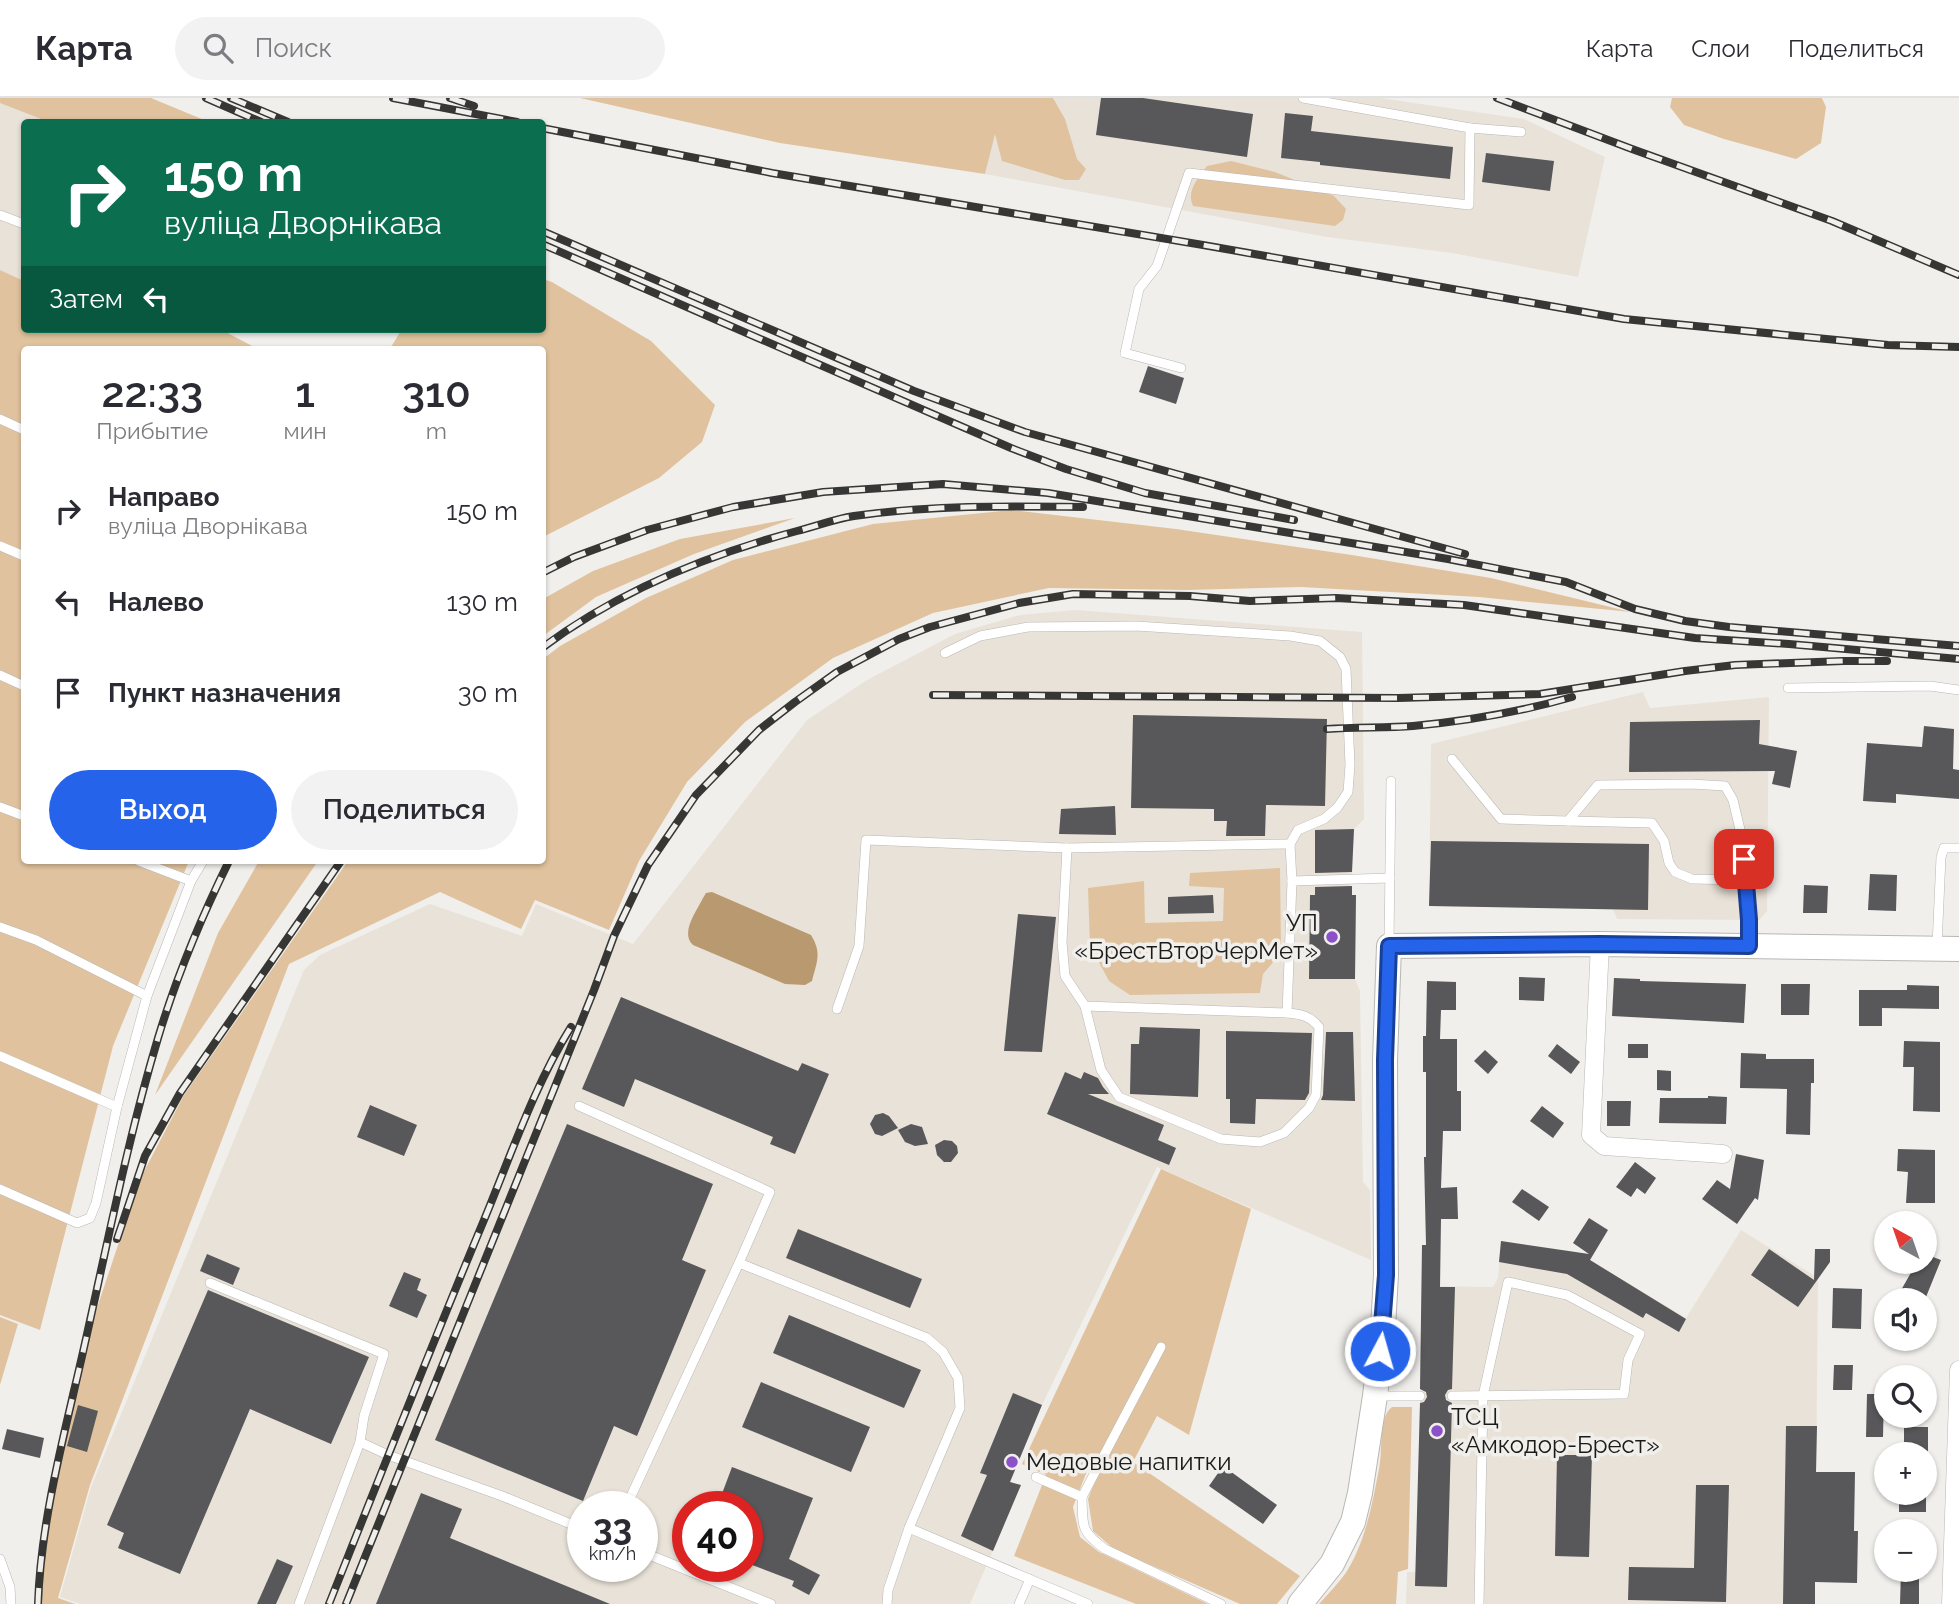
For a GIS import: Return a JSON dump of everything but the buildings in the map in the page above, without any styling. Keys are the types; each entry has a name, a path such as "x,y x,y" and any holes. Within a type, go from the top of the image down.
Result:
{"street":[{"path":"1300,1604 1332,1564 1353,1522 1375,1396 1386,1275 1385,1060 1389,946 1600,944 1948,948"},
{"path":"1600,944 1591,1135 1604,1146 1723,1154"},
{"path":"1951,1604 1959,1370"}],"lane":[{"path":"1303,98 1470,128 1521,132"},
{"path":"1181,368 1125,352 1139,289 1157,265 1189,173 1469,205 1470,128"},
{"path":"0,215 21,223"},
{"path":"0,419 21,429"},
{"path":"0,546 21,555"},
{"path":"944,653 980,636 1028,627 1136,626 1290,636 1320,641 1340,657 1346,669 1350,765 1348,792 1337,808 1324,819 1298,830 1290,844 1292,881 1287,1013"},
{"path":"0,675 21,685"},
{"path":"1788,688 1930,686 1959,690"},
{"path":"1452,759 1501,819 1652,823 1664,841 1669,863 1675,872 1692,879 1746,880"},
{"path":"1389,946 1391,781"},
{"path":"1568,821 1598,785 1725,786 1734,800 1742,838 1749,946"},
{"path":"0,807 21,815"},
{"path":"837,1009 859,946 866,840 1067,848 1290,844"},
{"path":"1067,848 1062,942 1065,976 1085,1006 1101,1070 1119,1097 1221,1139 1260,1142 1284,1133 1309,1108 1316,1095 1319,1027 1305,1015 1085,1006"},
{"path":"1948,948 1941,857 1944,848 1959,848"},
{"path":"147,864 191,881"},
{"path":"0,1189 77,1223 90,1218 148,996 191,881 201,864"},
{"path":"1292,881 1390,878"},
{"path":"0,927 36,940 148,996"},
{"path":"0,1056 117,1107"},
{"path":"579,1105 770,1192 633,1491"},
{"path":"739,1263 927,1338 943,1352 958,1378 960,1408 909,1528 888,1590 887,1604"},
{"path":"1452,1396 1483,1396 1623,1394 1628,1360 1640,1334 1567,1295 1508,1282 1483,1396 1479,1604"},
{"path":"210,1283 384,1354 364,1416 360,1442 299,1604"},
{"path":"1161,1347 1082,1497 1083,1522 1089,1537 1105,1549 1221,1604"},
{"path":"1375,1396 1420,1396"},
{"path":"360,1442 567,1522"},
{"path":"1036,1477 1082,1497"},
{"path":"909,1528 1088,1604"},
{"path":"658,1558 771,1604"},
{"path":"0,1559 10,1587 10,1604"},
{"path":"1019,1604 1030,1579"}],"shaded area":[{"path":"0,98 151,98 202,119 41,119 0,103"},
{"path":"580,98 1053,98 1065,119 1077,159 1086,169 1079,180 1065,180 1002,161 995,134 985,174 780,143"},
{"path":"1002,98 1380,98 1524,119 1605,157 1578,277 1452,253 1327,237 985,174"},
{"path":"1672,98 1822,98 1826,107 1821,143 1796,159 1724,139 1684,125 1670,107"},
{"path":"0,101 48,119 21,119 21,280 0,270"},
{"path":"1231,161 1275,172 1334,196 1346,209 1343,220 1335,226 1193,206 1192,190 1207,166"},
{"path":"0,270 21,280 21,333 228,333 252,346 21,346 21,864 188,864 113,1046 40,1330 0,1315"},
{"path":"546,280 651,341 715,405 702,442 659,478 546,535 546,346 392,346 400,333 546,333"},
{"path":"1012,510 1176,529 1491,578 1631,612 1479,597 1301,587 1187,590 1049,588 933,613 833,658 745,722 687,782 639,861 609,930 535,900 521,929 440,892 289,964 90,1485 58,1598 75,1604 37,1604 56,1461 70,1389 140,1179 184,1095 346,864 546,864 546,657 560,646 646,598 733,560 873,524"},
{"path":"795,518 694,554 596,597 546,634 546,597 593,571 680,539"},
{"path":"1076,610 1362,632 1364,819 1354,829 1349,895 1356,895 1355,979 1360,991 1363,1182 1370,1190 1371,1260 1157,1167 1042,1405 1010,1482 1021,1485 970,1604 80,1604 60,1597 91,1487 304,970 320,955 430,904 522,936 536,904 633,944 807,720 867,680 955,634 1020,615"},
{"path":"1643,692 1650,708 1769,697 1767,911 1759,920 1617,919 1613,909 1429,906 1431,744"},
{"path":"257,864 316,864 155,1095 218,933"},
{"path":"1280,868 1281,953 1263,974 1260,993 1130,995 1109,981 1090,946 1088,888 1144,881 1145,923 1223,921 1224,888 1189,886 1190,873"},
{"path":"712,892 811,935 817,952 812,981 805,985 785,984 693,945 688,935 691,922 706,893"},
{"path":"1161,1169 1251,1209 1189,1435 1157,1416 1133,1462 1300,1576 1277,1604 1240,1604 1114,1549 1093,1531 1088,1499 1097,1476 1087,1471 1073,1507 1080,1537 1099,1552 1208,1604 1136,1604 1014,1556 1046,1475 1022,1464"},
{"path":"1741,1230 1818,1278 1815,1604 1406,1604 1407,1572 1416,1572 1423,1286 1493,1287 1498,1278 1501,1241 1576,1252 1686,1318"},
{"path":"0,1317 18,1324 0,1385"},
{"path":"1392,1407 1412,1407 1408,1569 1398,1572 1396,1604 1319,1604 1347,1571 1359,1547 1368,1522 1385,1419"}],"railway":[{"path":"206,98 254,119"},
{"path":"231,98 281,119"},
{"path":"393,98 502,119"},
{"path":"450,98 474,106"},
{"path":"1497,98 1832,221 1959,275"},
{"path":"546,129 772,173 1624,319 1888,345 1959,347"},
{"path":"546,233 914,391 1025,432 1465,554"},
{"path":"546,246 1011,448 1066,469 1145,493 1294,520"},
{"path":"546,571 574,557 647,530 733,507 823,492 943,484 1048,493 1448,559 1566,582 1635,609 1685,621 1959,646"},
{"path":"546,645 601,609 664,578 730,552 833,521 883,512 940,508 1083,507"},
{"path":"346,1604 614,936 648,865 696,795 759,730 837,672 899,639 930,627 1019,603 1073,594 1190,596 1250,601 1336,598 1464,605 1695,638 1959,659"},
{"path":"933,695 1398,698 1540,694 1735,665 1887,661"},
{"path":"1327,729 1413,726 1453,721 1572,697"},
{"path":"38,1604 49,1505 137,1113 173,993 199,926 228,864"},
{"path":"117,1239 145,1156 180,1093 339,864"},
{"path":"329,1604 524,1121 571,1027"}],"place":[{"name":"УП «БрестВторЧерМет»","path":"1332,937"},
{"name":"ТСЦ «Амкодор-Брест»","path":"1437,1431"},
{"name":"Медовые напитки","path":"1012,1462"}],"route":[{"path":"1380,1351 1386,1275 1385,1060 1389,946 1749,946 1744,859"}]}
